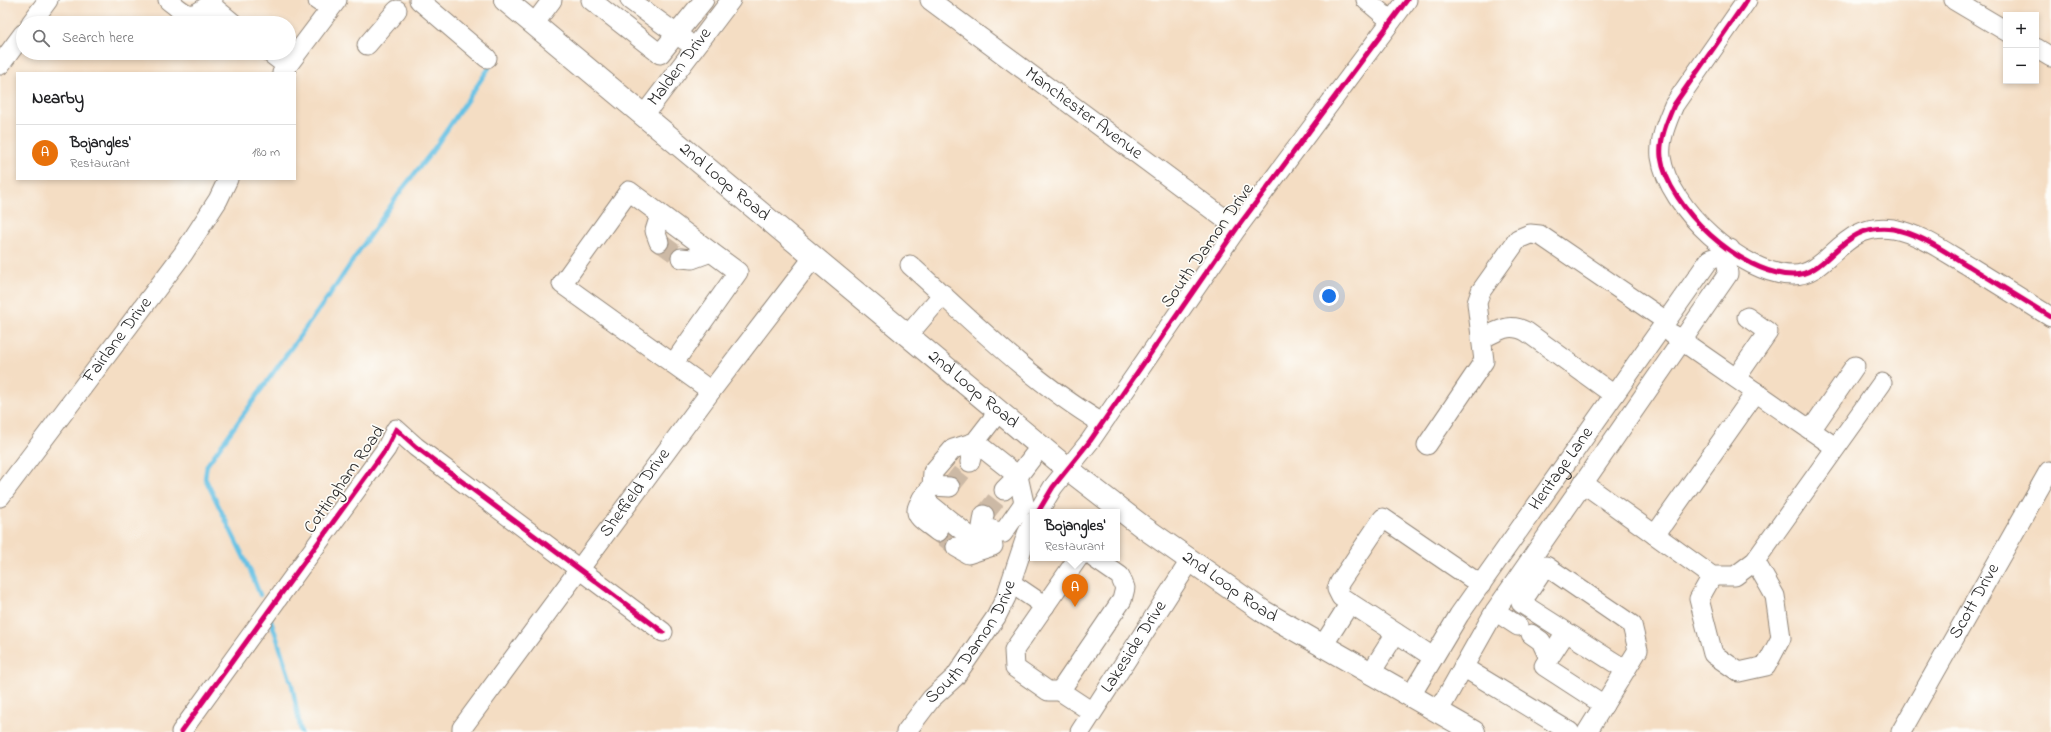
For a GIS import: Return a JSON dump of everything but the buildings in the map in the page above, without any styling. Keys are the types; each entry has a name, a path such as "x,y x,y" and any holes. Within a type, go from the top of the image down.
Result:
{"main road":[{"name":"2nd Loop Road","path":"505,0 1068,469 1190,561 1264,612 1322,647 1474,732"}],"street":[{"path":"36,16 48,0"},
{"path":"168,0 189,15 197,14 206,3 224,16"},
{"path":"419,0 487,58"},
{"path":"534,24 552,0"},
{"path":"591,0 660,54 704,0 726,6"},
{"path":"630,0 696,48"},
{"name":"Manchester Avenue","path":"930,0 1237,228"},
{"path":"1366,0 1391,21"},
{"name":"South Damon Drive","path":"1040,509 1053,487 1102,423 1237,228 1406,0"},
{"path":"1747,0 1674,105 1668,118 1661,144 1664,168 1674,193 1684,208 1705,230 1728,252 1767,270 1794,275 1814,269 1838,246 1862,232 1875,229 1892,229 1908,232 1938,247 2051,317"},
{"path":"1954,0 2003,29"},
{"path":"296,51 324,2"},
{"path":"367,45 395,3"},
{"name":"Malden Drive","path":"644,115 696,48 726,6"},
{"path":"0,65 16,43"},
{"path":"276,60 285,70 291,60"},
{"name":"Fairlane Drive","path":"0,496 183,254 218,200 228,180"},
{"path":"673,364 738,272 628,191 562,284 673,364 711,391"},
{"path":"659,242 655,231 660,215"},
{"path":"1428,445 1484,361 1477,303 1482,291 1518,239 1530,234 1540,236 1664,324 1682,341 1835,447"},
{"path":"681,258 692,259 711,252"},
{"name":"Heritage Lane","path":"1410,697 1459,615 1710,259 1728,252 1728,274 1583,483 1539,561 1495,611 1438,712"},
{"name":"Sheffield Drive","path":"462,732 467,722 579,569 711,391 813,258"},
{"path":"910,265 1017,361 1060,396 1102,423"},
{"path":"908,335 943,294"},
{"path":"1736,378 1768,332 1747,317"},
{"path":"1481,339 1505,328 1516,327 1527,332 1614,394"},
{"path":"1811,430 1855,366"},
{"path":"1583,483 1712,576 1736,576 1755,561 1882,383"},
{"path":"1655,535 1756,392"},
{"path":"970,462 975,442 999,411"},
{"name":"Cottingham Road","path":"181,732 386,449 396,429 416,447 579,569"},
{"path":"975,442 1018,476 1024,503 982,536"},
{"path":"975,442 953,448 933,472 935,490 982,536 1021,553"},
{"path":"1004,490 1018,476 1041,446"},
{"name":"Scott Drive","path":"1901,732 2049,471"},
{"path":"935,490 916,511 917,516 938,532"},
{"path":"1433,657 1341,597 1337,590 1340,582 1383,518 1481,584"},
{"name":"South Damon Drive","path":"906,732 931,699 955,677 996,617 1011,583 1030,530"},
{"path":"1076,561 1014,650 1015,668 1048,691 1060,691 1092,712"},
{"path":"1060,691 1122,600 1125,588 1120,576 1098,561"},
{"name":"Lakeside Drive","path":"1080,732 1190,561"},
{"path":"1587,732 1626,670 1638,650 1632,625 1539,561 1521,603 1626,670"},
{"path":"1712,576 1699,600 1713,654 1739,672 1766,666 1781,638 1775,596 1755,561"},
{"path":"579,569 663,632"},
{"path":"1011,583 1045,606"},
{"path":"1322,647 1350,603"},
{"path":"1495,611 1541,641 1550,658"},
{"path":"1566,632 1544,666 1604,705"},
{"path":"1370,674 1396,633"},
{"path":"1463,667 1570,732"}],"waterway":[{"path":"260,595 250,570 205,478 207,465 335,287 403,188 431,153 489,68"},
{"path":"271,620 292,685 301,732"}],"tunnel":[{"path":"659,242 681,258"},
{"path":"950,487 970,462"},
{"path":"984,515 1004,490"},
{"path":"938,532 956,547"}],"cycle path":[{"path":"1040,509 1053,487 1090,441 1237,228 1407,0"},
{"path":"1747,0 1674,105 1662,137 1661,157 1667,177 1677,197 1692,217 1710,235 1731,251 1752,264 1773,272 1793,275 1806,273 1817,267 1848,240 1861,233 1875,229 1893,229 1903,231 1942,249 2051,317"},
{"path":"181,732 386,449 396,429 416,447 663,632"}],"place":[{"name":"Bojangles'","path":"1075,607"}]}
